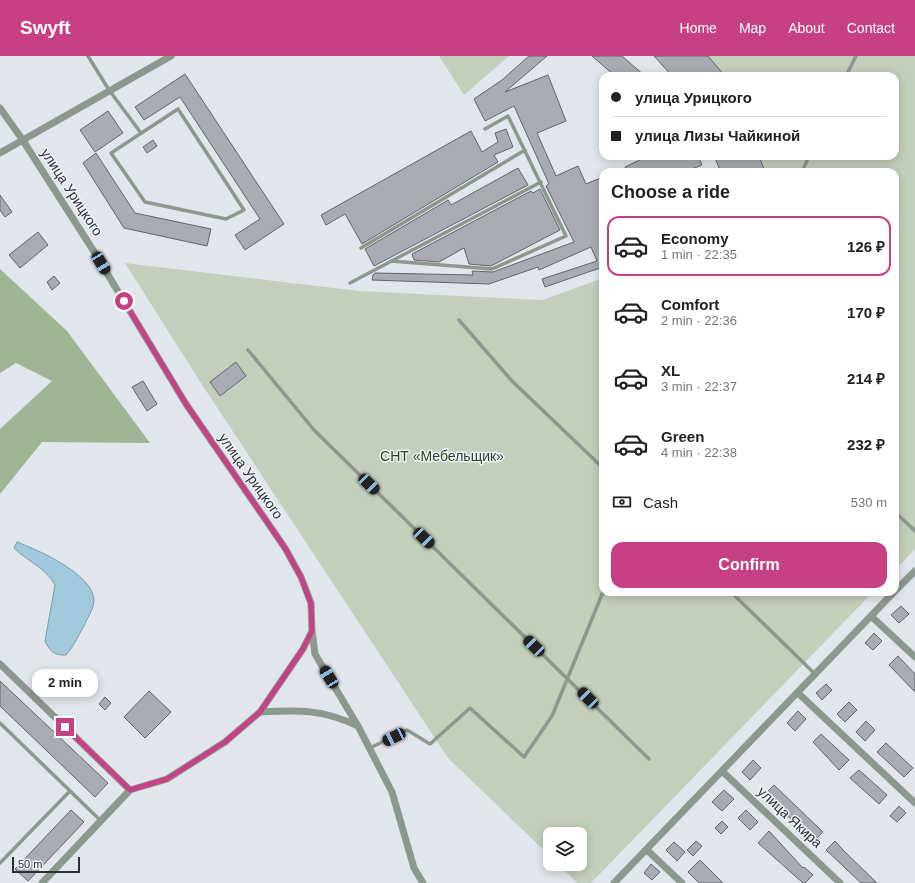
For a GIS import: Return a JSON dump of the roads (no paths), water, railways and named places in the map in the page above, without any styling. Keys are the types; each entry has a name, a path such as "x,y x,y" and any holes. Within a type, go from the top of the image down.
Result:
{"street":[{"path":"0,153 22,139 171,56"},
{"name":"улица Урицкого","path":"0,108 22,139 94,250 186,404 285,548 301,577 311,604 315,654 358,726 392,792 414,868 423,883"},
{"path":"899,588 915,571"},
{"path":"614,883 891,596"},
{"path":"871,616 915,658"},
{"path":"42,883 130,790 167,779 174,775 225,742 260,712 303,649 312,631"},
{"path":"0,664 130,790"},
{"path":"798,693 915,803"},
{"path":"260,712 295,710 317,712 338,717 358,726"},
{"name":"улица Якира","path":"722,771 840,883"},
{"path":"647,850 682,883"}],"lane":[{"path":"88,56 141,133"},
{"path":"848,72 856,56"},
{"path":"178,109 244,210 226,219 145,202 111,153 141,133 178,109"},
{"path":"391,261 492,269 566,236 508,116 485,129"},
{"path":"361,248 525,150"},
{"path":"350,283 541,182"},
{"path":"459,320 512,381 599,464"},
{"path":"248,350 314,430 649,758"},
{"path":"899,516 915,532"},
{"path":"369,749 407,730 430,744 470,708 524,757 552,716 601,596"},
{"path":"735,596 816,675"},
{"path":"0,723 101,821"},
{"path":"0,863 70,791"}],"water":[{"path":"17,542 63,564 75,572 91,590 94,600 92,610 76,641 66,655 52,652 45,641 55,585 42,569 14,548"}],"park label":[{"name":"СНТ «Мебельщик»","path":"442,456"}]}
